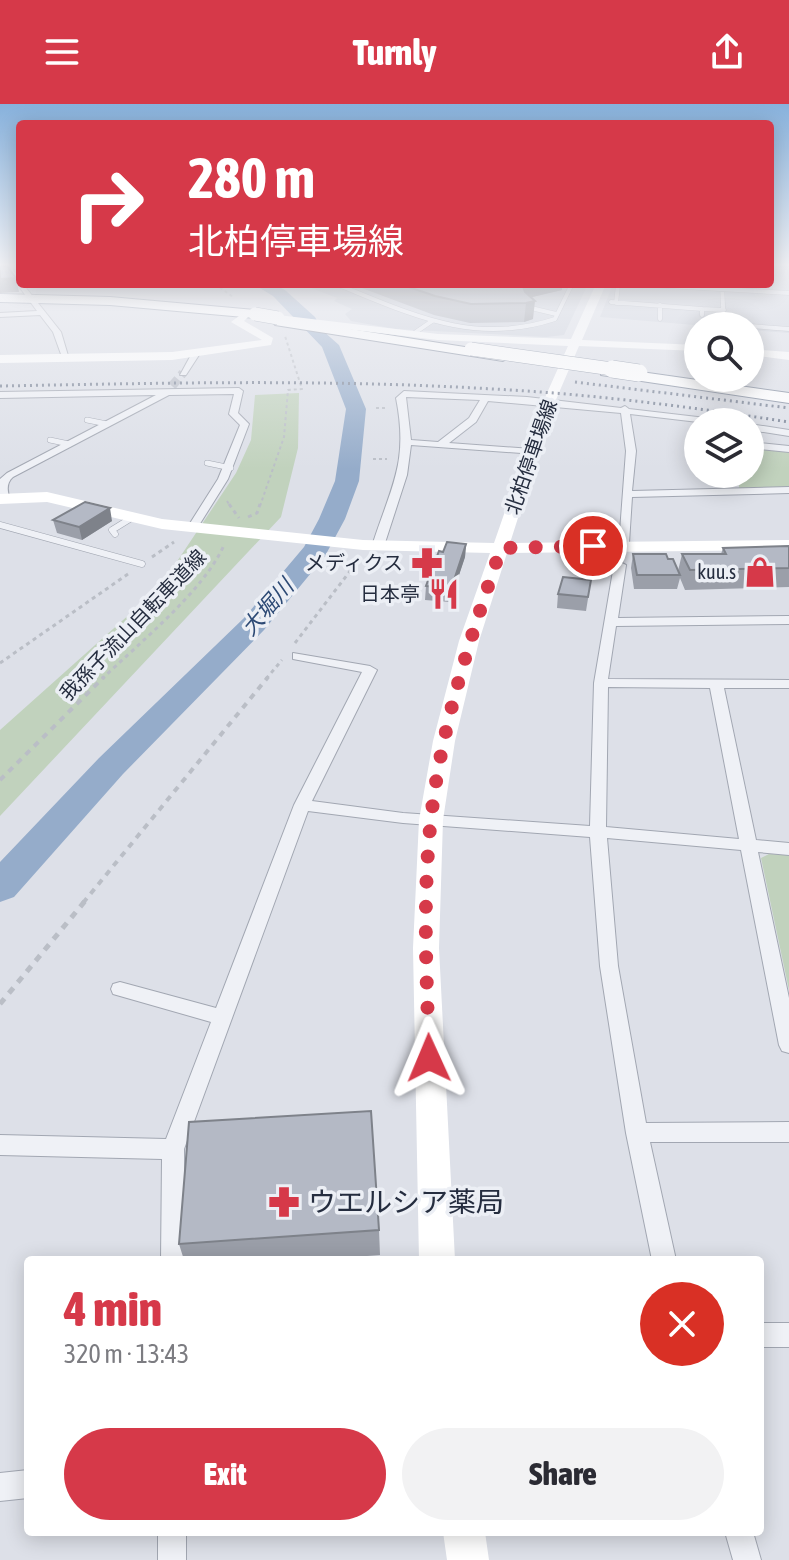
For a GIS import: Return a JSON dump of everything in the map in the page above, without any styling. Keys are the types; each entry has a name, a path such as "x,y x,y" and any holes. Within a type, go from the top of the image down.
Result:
{"highway":[{"path":"374,334 563,366 789,394"},
{"path":"378,334 789,394"},
{"path":"641,371 684,376"},
{"path":"764,389 789,394"}],"street":[{"path":"58,334 66,357"},
{"path":"0,359 195,355 269,341 264,334"},
{"path":"413,334 684,347"},
{"name":"北柏停車場線","path":"501,548 549,402 579,334"},
{"path":"764,353 789,356"},
{"path":"183,373 195,355"},
{"path":"171,389 5,479 2,499 47,497 192,528 370,546 501,548 455,691 431,820 426,948 437,1256"},
{"path":"0,395 171,389 239,391 233,414 245,424 231,468 214,499 192,528"},
{"path":"370,546 406,470 401,395 486,397 684,417"},
{"path":"441,444 473,420 486,397"},
{"path":"623,543 631,451 625,409"},
{"path":"764,429 789,433"},
{"path":"406,442 532,452"},
{"path":"764,446 789,449"},
{"path":"627,494 734,488 789,490"},
{"name":"北柏停車場線","path":"501,548 789,545"},
{"name":"北柏停車場線","path":"501,548 538,556 789,554"},
{"path":"620,565 601,683 598,832 609,966 637,1133 663,1256"},
{"path":"610,622 789,620"},
{"path":"173,1256 173,1149 302,805 370,670 298,656"},
{"path":"601,683 789,684"},
{"path":"716,684 789,1045"},
{"path":"302,805 431,820 789,849"},
{"path":"120,989 222,1017"},
{"path":"637,1133 789,1132"},
{"path":"0,1145 173,1149"},
{"path":"764,1335 789,1335"},
{"path":"0,1487 24,1484"},
{"path":"172,1536 172,1560"},
{"path":"465,1536 468,1560"},
{"path":"740,1536 747,1560"}],"lane":[{"path":"87,420 107,424"},
{"path":"50,440 69,444"},
{"path":"207,463 231,468"},
{"path":"115,534 112,530 133,517"},
{"path":"0,525 142,564"}],"path":[{"name":"我孫子流山自転車道線","path":"0,780 186,596 216,563 239,518 257,513 284,437 288,390 302,389"},
{"path":"376,408 386,408"},
{"path":"387,467 388,445"},
{"path":"373,459 387,459"},
{"path":"0,663 192,528"},
{"path":"0,1004 288,653 357,562 356,556 370,546"}],"shaded area":[{"path":"488,334 564,334 546,337"}],"green space":[{"path":"299,393 298,448 281,517 0,816 0,730 160,587 236,473 251,440 255,395"},
{"path":"764,448 789,450 789,487 764,488"},
{"path":"769,854 789,855 789,990 761,858"}],"building":[{"path":"85,502 110,508 79,527 53,520"},
{"path":"447,542 466,544 451,589 426,586 439,551 443,552"},
{"path":"789,546 789,568 690,570 682,554 726,554 723,548"},
{"path":"633,554 666,554 668,559 673,559 680,575 637,575"},
{"path":"563,577 591,580 588,597 558,594"},
{"name":"ウエルシア薬局","path":"371,1111 379,1230 179,1244 189,1122"}],"waterway":[{"name":"大堀川","path":"0,887 111,766 254,624 316,550 347,481 356,409 330,345 316,334"}],"tunnel":[{"path":"172,386 183,373"}],"railway":[{"path":"575,382 789,408"},
{"path":"0,386 246,383 431,386 604,398 789,422"}],"place":[{"name":"メディクス","path":"427,563"},
{"name":"kuu.s","path":"760,572"},
{"name":"日本亭","path":"444,594"},
{"name":"ウエルシア薬局","path":"284,1202"}],"route":[{"path":"429,1058 426,948 431,820 444,741 469,641 501,548 593,546"}]}
